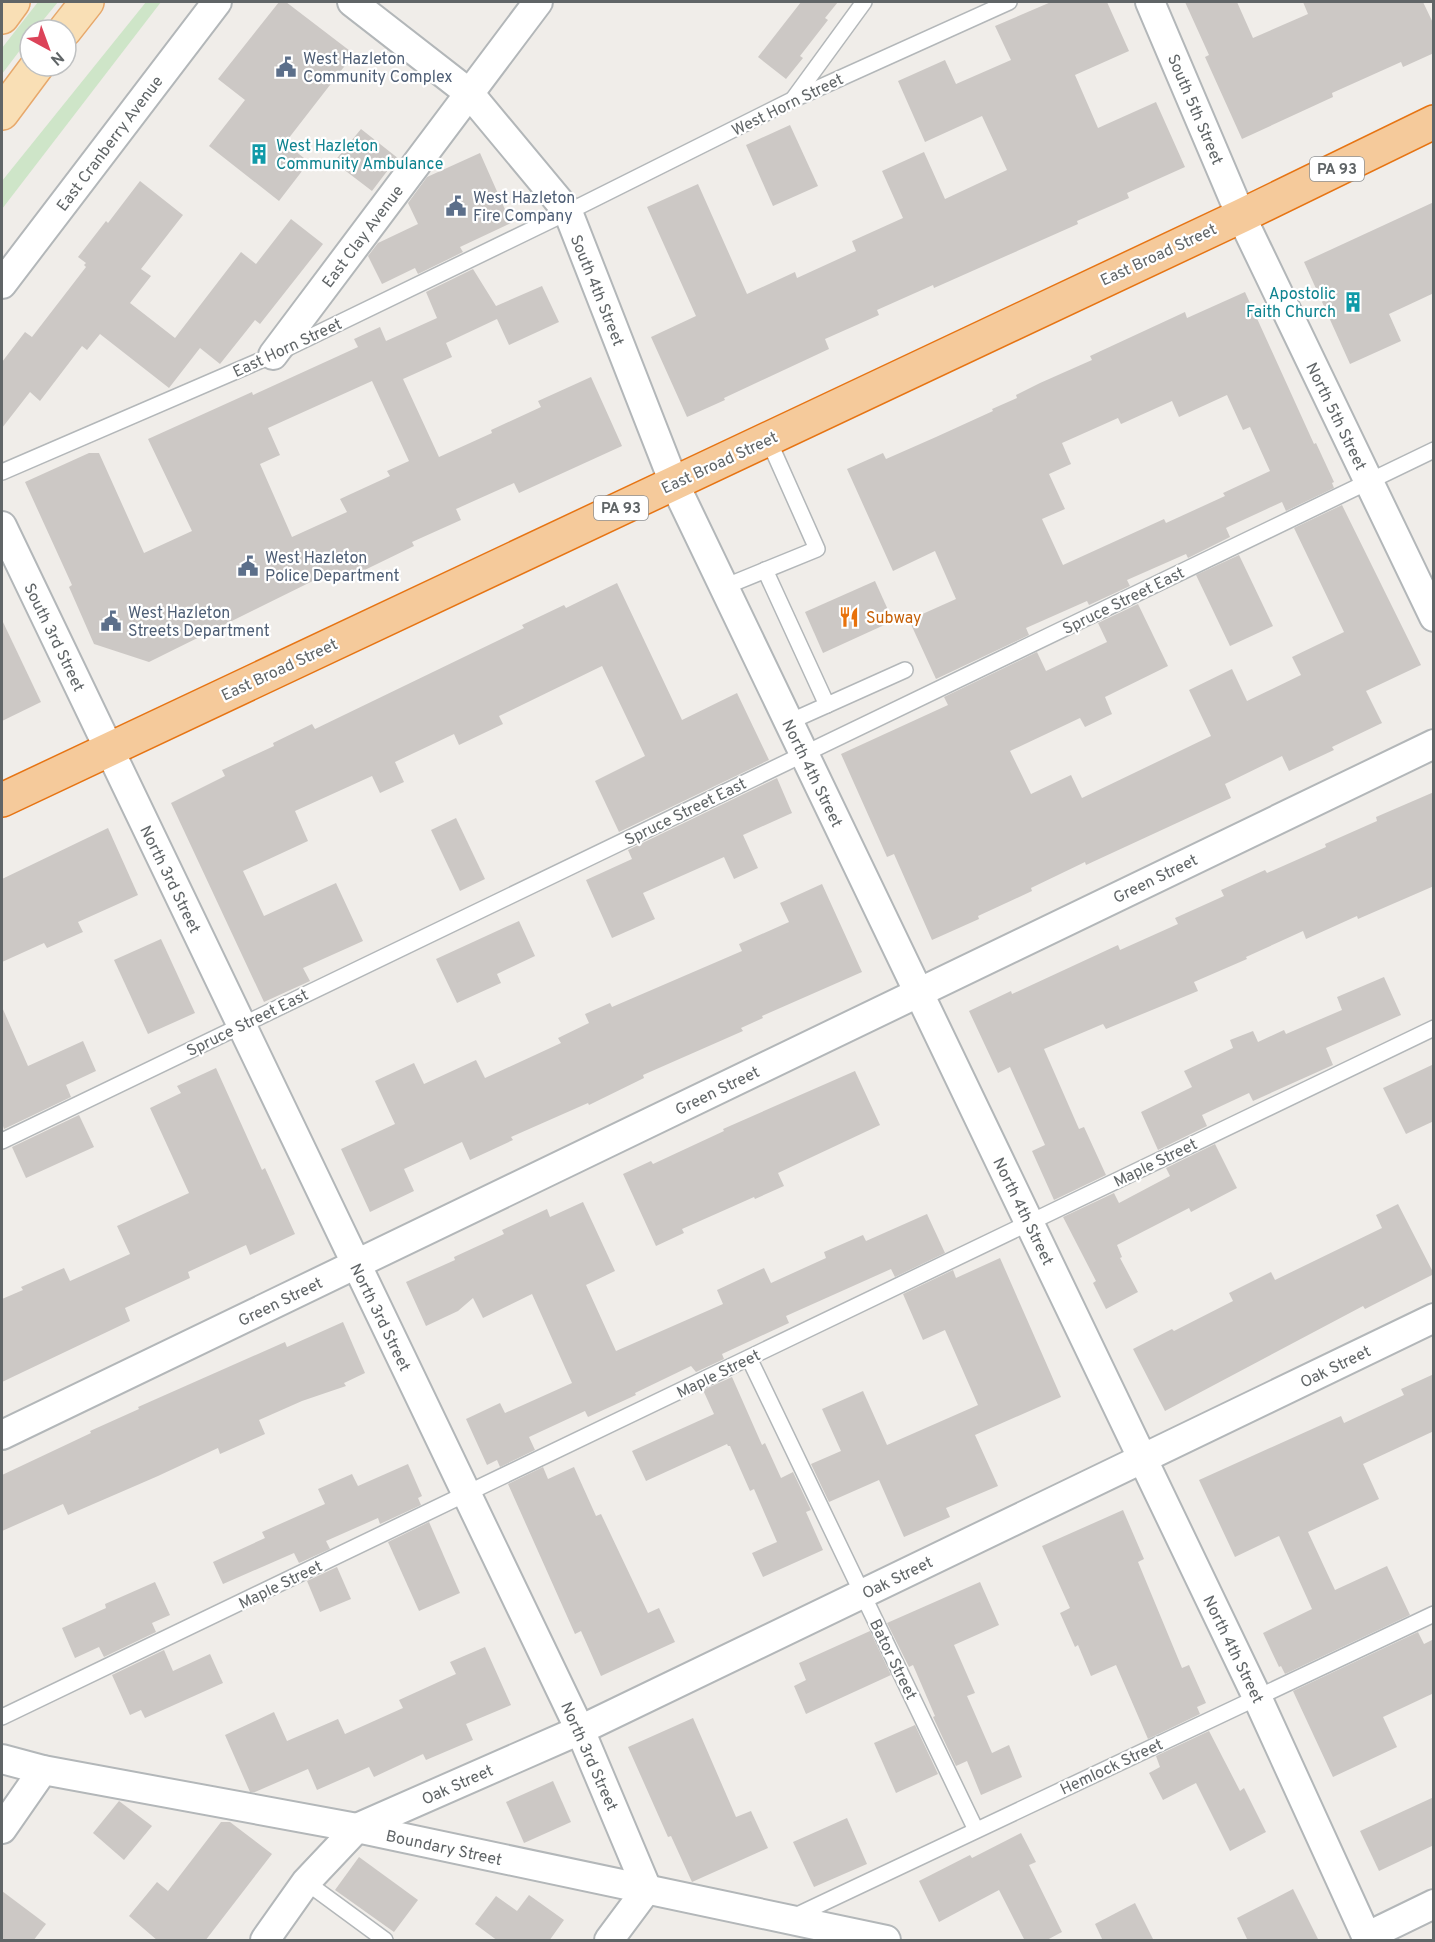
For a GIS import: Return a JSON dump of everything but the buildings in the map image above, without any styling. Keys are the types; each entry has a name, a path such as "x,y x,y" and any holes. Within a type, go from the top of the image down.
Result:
{"highway":[{"name":"PA 93","path":"1241,216 1434,123"},
{"name":"East Broad Street","path":"2,800 1241,216"}],"main road":[{"path":"2,17 13,2"},
{"path":"74,18 87,2"},
{"path":"2,113 28,78"}],"street":[{"name":"East Cranberry Avenue","path":"2,284 217,2"},
{"name":"South 4th Street","path":"352,2 469,93 568,212 674,483"},
{"name":"East Clay Avenue","path":"273,355 538,2"},
{"name":"South 5th Street","path":"1150,2 1241,216"},
{"name":"North 5th Street","path":"1241,216 1434,617"},
{"name":"North 4th Street","path":"674,483 1257,1697 1367,1939"},
{"name":"South 3rd Street","path":"2,526 108,749"},
{"name":"Green Street","path":"2,1435 1434,744"},
{"name":"North 3rd Street","path":"108,749 579,1730 647,1889"},
{"name":"Oak Street","path":"357,1828 579,1730 1434,1318"},
{"name":"Boundary Street","path":"2,1759 43,1770 357,1828 886,1941"},
{"path":"2,1829 43,1770"},
{"path":"265,1941 306,1882 357,1828"},
{"path":"609,1941 647,1889"},
{"path":"1367,1939 1434,1904"}],"lane":[{"path":"792,100 864,2"},
{"name":"West Horn Street","path":"568,212 792,100 1009,2"},
{"name":"East Horn Street","path":"2,472 273,355 568,212"},
{"path":"724,587 817,549 768,439"},
{"name":"Spruce Street East","path":"2,1141 1434,450"},
{"path":"765,570 827,705"},
{"path":"789,722 905,670"},
{"name":"Maple Street","path":"2,1718 1434,1028"},
{"name":"Bator Street","path":"749,1358 976,1830"},
{"name":"Hemlock Street","path":"789,1919 1434,1614"},
{"path":"306,1882 385,1941"}],"green space":[{"path":"38,2 58,2 45,18 25,18"},
{"path":"146,2 161,2 2,209 2,181"},
{"path":"18,28 18,53 2,74 2,48"}],"place":[{"name":"West Hazleton Community Complex","path":"286,67"},
{"name":"West Hazleton Community Ambulance","path":"259,154"},
{"name":"West Hazleton Fire Company","path":"456,206"},
{"name":"Apostolic Faith Church","path":"1353,302"},
{"name":"West Hazleton Police Department","path":"248,566"},
{"name":"Subway","path":"849,617"},
{"name":"West Hazleton Streets Department","path":"111,621"}]}
